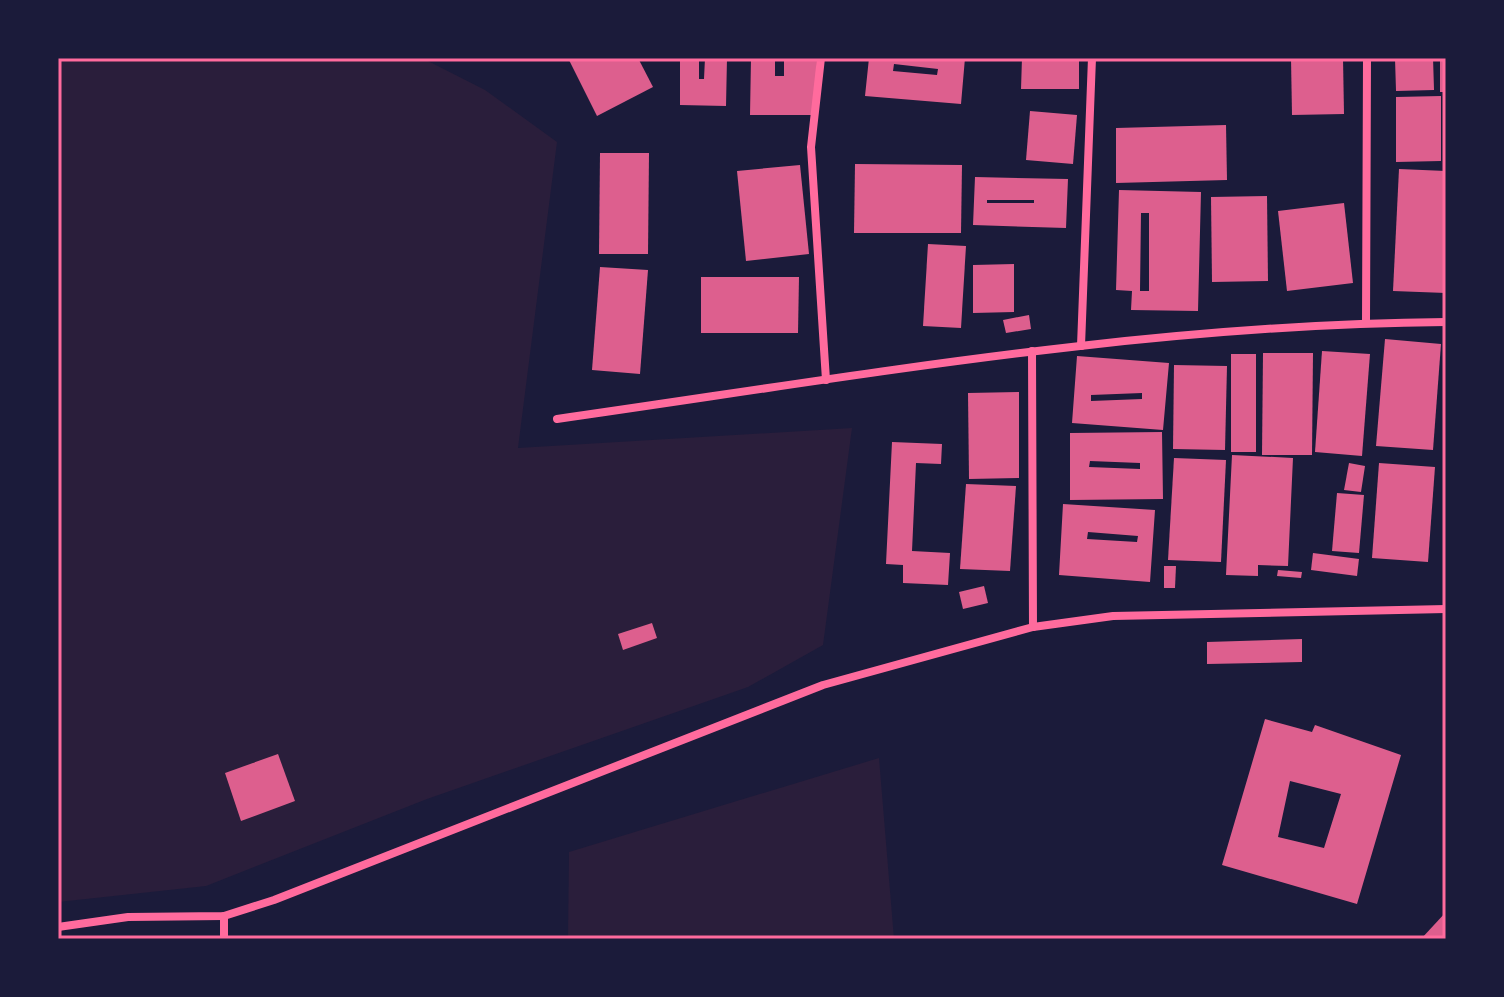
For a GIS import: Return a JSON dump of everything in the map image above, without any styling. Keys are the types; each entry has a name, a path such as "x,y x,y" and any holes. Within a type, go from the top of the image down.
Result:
{"street":[{"path":"821,58 811,147 826,380"},
{"path":"1081,346 1092,58"},
{"path":"1366,323 1367,58"},
{"path":"557,419 1032,351 1366,323 1446,322"},
{"path":"1032,351 1033,627"},
{"path":"58,927 128,917 224,916 274,900 823,685 1033,627 1113,616 1446,609"},
{"path":"224,916 224,939"}],"shaded area":[{"path":"58,58 422,58 485,90 557,142 518,448 852,428 823,645 748,687 427,799 206,886 58,902"},
{"path":"879,758 894,939 568,939 569,852"}],"building":[{"path":"568,58 638,58 653,87 597,116"},
{"path":"680,58 699,58 699,79 704,79 705,58 727,58 726,106 680,105"},
{"path":"751,58 775,58 775,76 784,76 784,58 817,58 816,115 750,115"},
{"path":"869,58 965,58 961,104 865,96","holes":["894,64 938,69 937,75 893,71"]},
{"path":"1022,58 1079,58 1079,89 1021,89"},
{"path":"1291,58 1343,58 1344,114 1292,115"},
{"path":"1395,58 1433,58 1434,90 1396,91"},
{"path":"1440,58 1446,58 1446,92 1440,92"},
{"path":"1441,96 1441,161 1396,162 1396,97"},
{"path":"1030,111 1077,115 1073,164 1026,160"},
{"path":"1226,125 1227,180 1116,183 1116,128"},
{"path":"600,153 649,153 648,254 599,254"},
{"path":"855,164 962,165 961,233 854,233"},
{"path":"800,165 809,254 746,261 737,171"},
{"path":"1399,169 1446,171 1446,293 1393,291"},
{"path":"975,177 1068,179 1066,228 973,225","holes":["987,200 1034,200 1034,203 987,203"]},
{"path":"1119,190 1201,192 1198,311 1131,310 1132,291 1116,290","holes":["1141,213 1149,213 1149,291 1140,291"]},
{"path":"1267,196 1268,281 1212,282 1211,197"},
{"path":"1344,203 1353,283 1287,291 1278,211"},
{"path":"928,244 966,246 961,328 923,326"},
{"path":"1014,264 1014,312 973,313 973,265"},
{"path":"600,267 648,270 640,374 592,370"},
{"path":"701,277 799,277 798,333 701,333"},
{"path":"1029,315 1031,329 1006,333 1003,320"},
{"path":"1385,339 1441,344 1433,450 1376,446"},
{"path":"1322,351 1370,354 1362,456 1315,452"},
{"path":"1263,353 1313,353 1312,455 1262,455"},
{"path":"1231,354 1256,354 1256,452 1231,452"},
{"path":"1077,356 1169,363 1163,430 1072,423","holes":["1142,393 1142,399 1091,401 1091,395"]},
{"path":"1174,365 1227,366 1225,450 1173,449"},
{"path":"1019,392 1019,478 969,479 968,393"},
{"path":"1162,432 1163,499 1070,500 1070,433","holes":["1090,461 1140,463 1140,469 1089,467"]},
{"path":"892,442 942,444 941,464 916,463 912,551 950,553 948,585 903,583 903,565 886,564"},
{"path":"1232,455 1293,458 1288,566 1258,565 1258,576 1226,575"},
{"path":"1174,458 1226,460 1221,562 1168,560"},
{"path":"1349,463 1365,466 1361,492 1344,490"},
{"path":"1379,463 1435,467 1428,562 1372,558"},
{"path":"966,484 1016,486 1010,571 960,569"},
{"path":"1337,493 1364,495 1359,553 1332,551"},
{"path":"1063,504 1155,510 1150,582 1059,575","holes":["1088,532 1138,536 1137,542 1087,539"]},
{"path":"1313,553 1359,559 1357,576 1311,570"},
{"path":"1164,566 1176,566 1175,588 1164,588"},
{"path":"1278,570 1302,572 1301,578 1277,576"},
{"path":"984,586 988,603 963,609 959,592"},
{"path":"652,623 657,638 623,650 618,634"},
{"path":"1302,639 1302,662 1207,664 1207,642"},
{"path":"1265,719 1312,732 1315,725 1401,755 1357,904 1222,865","holes":["1290,781 1341,794 1324,848 1278,837"]},
{"path":"278,754 295,801 241,821 225,773"},
{"path":"1446,912 1446,939 1421,939"}]}
